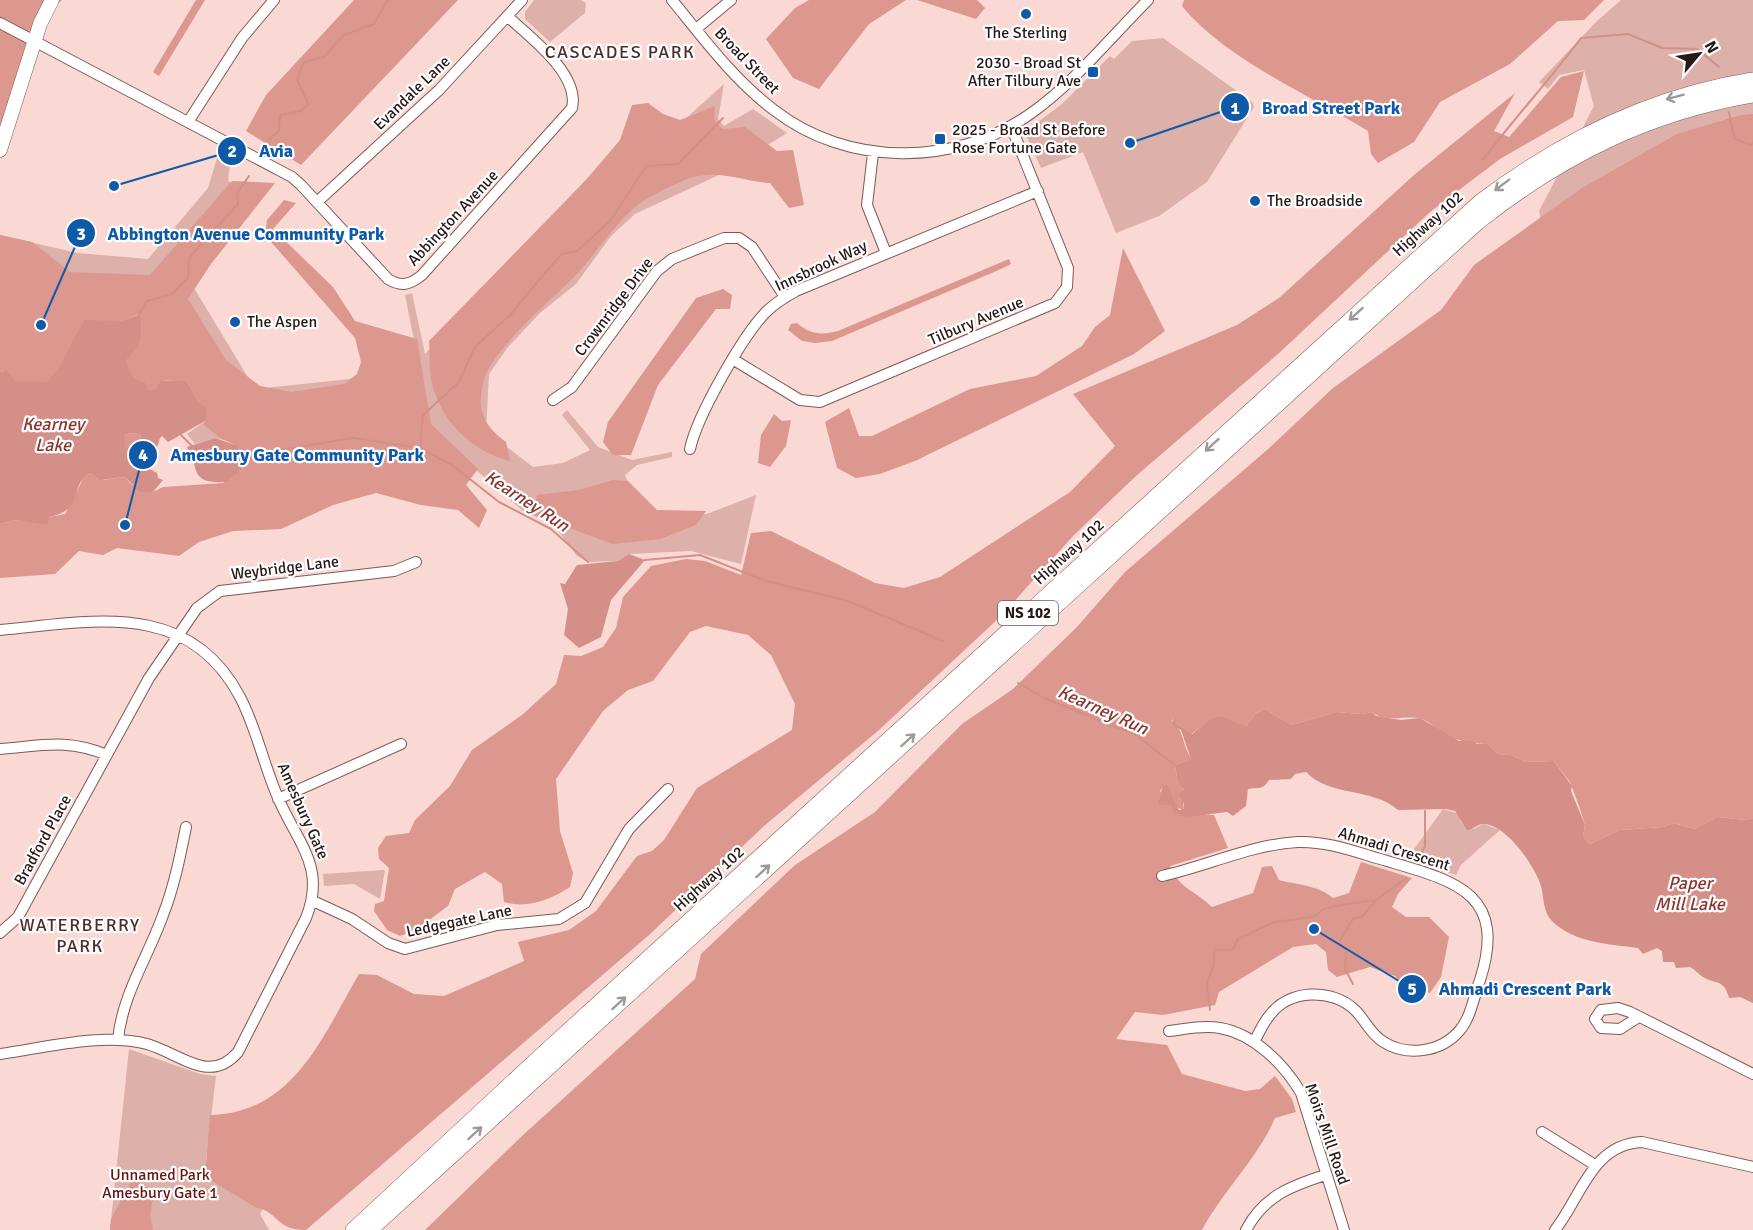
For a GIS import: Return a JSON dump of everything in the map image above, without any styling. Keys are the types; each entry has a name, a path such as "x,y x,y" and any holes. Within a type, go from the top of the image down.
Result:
{"highway":[{"name":"Highway 102","path":"353,1230 547,1050 1480,202 1544,157 1607,122 1669,98 1753,80"},
{"name":"Highway 102","path":"372,1230 388,1212 1478,222 1513,195 1589,147 1672,113 1753,95"}],"main road":[{"path":"0,150 35,42 52,0"}],"street":[{"path":"188,122 242,38 274,0"},
{"name":"Evandale Lane","path":"317,202 439,90 522,0"},
{"name":"Broad Street","path":"672,0 737,77 776,112 818,135 873,153 923,153 946,149 1011,126 1056,93 1148,0"},
{"path":"696,29 731,0"},
{"name":"Abbington Avenue","path":"0,23 292,177 388,279 396,284 405,285 422,275 572,108 573,91 570,82 539,46 507,16"},
{"name":"Tilbury Avenue","path":"734,360 800,400 820,402 1049,307 1065,293 1069,274 1011,126"},
{"path":"873,153 867,204 886,253"},
{"name":"Innsbrook Way","path":"690,449 694,431 703,411 759,320 785,297 1038,191"},
{"name":"Crownridge Drive","path":"554,400 572,387 657,272 672,259 724,238 739,238 752,247 785,297"},
{"name":"Weybridge Lane","path":"177,636 205,600 220,591 394,571 416,562"},
{"name":"Amesbury Gate","path":"0,630 115,620 158,627 177,636 210,658 237,691 278,799 312,867 315,884 313,900 238,1052 220,1067 209,1068 147,1044 118,1040 0,1054"},
{"name":"Bradford Place","path":"0,933 18,917 148,678 177,636"},
{"path":"0,749 62,743 86,746 107,755"},
{"path":"278,799 401,744"},
{"name":"Ledgegate Lane","path":"313,900 352,919 388,943 405,949 497,925 559,919 585,903 628,830 668,789"},
{"path":"118,1040 120,1021 128,998 172,888 186,826"},
{"name":"Ahmadi Crescent","path":"1162,876 1271,846 1288,843 1316,843 1336,846 1446,879 1467,892 1480,910 1488,932 1489,953 1466,1021 1445,1042 1425,1050 1398,1048 1374,1035 1348,1004 1315,994 1300,996 1280,1005 1270,1014 1254,1042"},
{"path":"1637,1018 1753,1074"},
{"name":"Moirs Mill Road","path":"1169,1031 1221,1028 1254,1042 1279,1063 1300,1093 1344,1230"},
{"path":"1542,1132 1595,1165"},
{"path":"1555,1230 1595,1165 1616,1148 1628,1142 1642,1142 1753,1167"},
{"path":"1246,1230 1263,1204 1278,1193 1325,1174"}],"green space":[{"path":"534,0 581,0 586,3 585,13 550,42 525,19 525,12"},
{"path":"1621,0 1753,0 1753,219 1543,228 1539,211 1594,106 1584,70 1559,75 1548,89 1539,82 1597,21"},
{"path":"1163,38 1252,102 1254,107 1207,182 1159,216 1116,233 1083,152 1041,168 1026,135 1030,128 1062,104 1110,56 1114,59 1132,41"},
{"path":"724,84 718,119 724,126 753,109 787,133 721,174 635,214 611,236 576,284 540,313 508,347 489,374 486,431 533,467 563,463 590,450 562,415 567,410 598,447 632,460 672,452 672,457 637,465 625,475 642,514 707,514 756,495 741,564 691,551 630,554 618,561 588,562 577,556 549,519 524,512 476,470 246,445 215,438 195,444 187,434 207,420 6,370 0,372 0,235 77,253 148,259 208,188 218,155 230,163 228,181 248,192 191,283 255,389 350,379 413,382 416,350 405,295 412,293 425,354 617,146 681,123"},
{"path":"1443,809 1459,814 1461,822 1473,829 1483,824 1500,830 1461,865 1456,875 1407,859"},
{"path":"385,870 380,899 354,884 324,886 323,874"},
{"name":"Unnamed Park Amesbury Gate 1","path":"129,1049 200,1074 216,1076 206,1160 263,1209 260,1214 269,1230 110,1230"}],"shaded area":[{"path":"0,0 62,0 37,22 0,150"},
{"path":"196,0 205,0 159,76 153,72"},
{"path":"354,0 458,0 301,165 246,131 266,95"},
{"path":"809,0 906,0 869,24 819,89 793,78 766,39 795,8"},
{"path":"917,0 977,0 985,8 976,19"},
{"path":"1184,0 1604,0 1584,20 1558,21 1510,64 1440,102 1414,142 1378,163 1371,154 1368,131 1269,75 1221,43 1182,6"},
{"path":"1584,71 1573,117 1500,159 1430,212 1278,354 1136,476 1073,536 1000,617 879,730 764,826 649,935 306,1230 282,1224 269,1213 205,1177 210,1115 239,1111 264,1101 284,1086 318,1046 359,974 377,975 414,994 444,996 524,961 518,942 569,930 596,911 637,856 652,851 664,840 697,788 792,730 795,704 771,655 748,635 706,626 690,632 653,681 628,690 603,711 556,779 560,831 573,873 570,887 538,902 513,904 504,902 502,884 485,872 455,889 448,906 417,929 400,936 387,930 374,911 375,904 384,901 389,868 379,859 378,848 386,836 409,833 415,820 450,786 472,750 522,715 556,684 564,655 581,656 603,647 616,628 623,597 651,566 686,559 705,561 741,575 751,533 771,531 875,583 904,588 940,577 1070,492 1115,446 1073,394 1237,325 1279,298 1414,175 1515,93 1494,131 1509,137 1561,77"},
{"path":"648,103 663,114 680,120 715,106 714,120 723,129 745,127 777,151 793,150 804,205 789,208 770,183 711,175 684,180 634,208 574,277 510,340 489,368 484,380 481,408 491,429 506,442 510,461 495,456 482,450 458,431 441,407 431,379 429,341 586,180 620,140 632,105"},
{"path":"1753,114 1753,818 1746,820 1717,817 1694,829 1674,823 1663,827 1620,830 1590,844 1583,836 1585,825 1570,782 1554,761 1526,762 1511,755 1498,754 1487,743 1471,743 1456,739 1422,719 1390,718 1377,716 1372,712 1361,714 1336,712 1292,725 1265,709 1255,714 1247,725 1239,726 1214,717 1191,734 1177,724 1174,718 1172,721 1179,730 1192,759 1175,765 1178,783 1184,790 1183,811 1176,806 1173,798 1167,792 1162,788 1160,791 1173,806 1183,813 1214,815 1228,848 1170,866 1173,873 1188,889 1212,907 1253,893 1262,867 1272,866 1279,880 1314,888 1333,898 1349,893 1361,862 1412,878 1398,894 1392,907 1406,917 1429,917 1449,937 1441,977 1430,993 1408,989 1395,976 1370,967 1337,977 1328,970 1326,952 1316,944 1293,947 1219,992 1215,1005 1163,1015 1135,1012 1116,1039 1167,1045 1182,1074 1245,1091 1260,1089 1275,1076 1292,1099 1296,1112 1275,1118 1250,1161 1202,1230 425,1230 523,1135 695,979 701,954 795,865 875,812 962,724 1013,689 1077,627 1125,572 1267,450 1333,388 1441,310 1474,265 1582,188 1677,134 1741,115"},
{"path":"232,181 275,183 211,264 188,299 226,360 260,386 291,392 344,384 357,374 361,362 355,338 265,235 267,220 284,200 296,203 273,229 333,287 355,321 417,339 431,424 478,469 466,485 487,510 479,528 458,510 421,505 376,493 333,505 281,529 233,531 199,542 179,556 117,548 103,555 79,551 55,574 0,578 0,524 15,520 42,523 49,517 65,514 84,477 90,473 103,480 125,477 132,485 153,492 163,487 223,483 242,470 237,446 220,438 203,424 207,420 188,382 166,380 159,383 156,389 149,391 145,382 132,375 127,359 138,345 142,333 139,314 120,321 83,322 48,382 17,382 4,370 0,372 0,235 32,242 70,272 150,275"},
{"path":"1123,248 1165,331 1134,354 915,461 880,474 856,478 837,468 825,422 849,408 859,436 872,436 970,389 1036,376 1082,346 1095,327 1110,315"},
{"path":"1009,259 1011,264 1001,269 832,341 815,343 802,341 788,330 791,324 797,323 816,333 838,331"},
{"path":"723,289 732,295 730,309 716,309 658,385 631,455 613,455 603,442 608,422 696,298"},
{"path":"774,414 782,421 791,420 786,446 770,467 758,463 761,435"},
{"path":"127,433 140,434 142,444 133,454 124,447 124,436"},
{"path":"613,480 628,481 657,510 706,511 696,525 660,539 613,544 534,515 537,495 579,490"},
{"path":"132,1180 154,1191 150,1216 153,1230 110,1230 111,1219"}],"water":[{"name":"Kearney Lake","path":"140,315 142,328 140,339 136,350 127,359 132,375 145,382 149,391 156,389 160,381 187,381 198,402 206,408 207,420 168,442 162,436 160,438 150,469 163,480 153,492 140,492 125,477 101,480 90,473 79,485 68,509 49,517 48,525 15,520 0,524 0,372 6,370 17,382 47,382 57,370 84,320 120,321","holes":["127,433 140,434 142,444 133,454 125,447 124,436"]},
{"path":"215,438 238,446 242,470 226,482 211,482 201,478 195,469 193,454 187,447"},
{"path":"629,554 645,560 611,600 601,637 579,648 564,635 568,609 560,583 565,584 577,565 618,561"},
{"name":"Paper Mill Lake","path":"1265,709 1292,725 1336,712 1361,714 1372,712 1376,716 1401,720 1420,718 1459,741 1487,743 1498,754 1511,755 1526,762 1554,761 1572,786 1571,791 1585,825 1583,836 1590,844 1620,830 1663,827 1674,823 1694,829 1717,817 1746,820 1753,818 1753,1003 1740,997 1729,998 1725,987 1703,977 1690,967 1676,968 1674,962 1663,962 1662,951 1657,948 1643,954 1638,948 1592,941 1561,928 1552,921 1547,913 1541,886 1533,868 1510,838 1492,826 1483,824 1467,830 1455,811 1446,809 1398,810 1376,798 1326,785 1315,780 1306,772 1295,774 1291,779 1269,780 1262,787 1248,789 1246,806 1233,816 1227,812 1188,817 1173,812 1171,806 1158,804 1163,785 1167,785 1179,810 1183,810 1184,804 1179,794 1184,790 1178,783 1175,765 1191,759 1181,730 1172,725 1174,717 1177,724 1192,734 1215,717 1224,717 1247,725 1255,714"}],"waterway":[{"path":"269,139 279,131 280,115 301,111 308,104 297,79 304,62 324,57 344,35 374,24 388,0"},
{"path":"1483,160 1581,38 1628,34 1662,48 1697,49 1719,67"},
{"path":"1729,112 1734,138 1750,145 1753,143"},
{"path":"420,448 423,415 459,382 475,347 510,315 562,254 577,251 611,220 646,166 678,164 723,118"},
{"path":"138,316 147,301 172,294 188,278 189,258 238,204 237,193 249,176"},
{"name":"Kearney Run","path":"181,435 194,448"},
{"name":"Kearney Run","path":"237,457 353,438 420,448 452,465 499,502 551,529 588,562"},
{"name":"Kearney Run","path":"645,560 700,555 766,581 848,601 943,641"},
{"name":"Kearney Run","path":"1018,683 1044,698 1136,735 1175,765"},
{"path":"1417,862 1425,846 1425,811"},
{"path":"1353,984 1345,969 1346,951 1339,942 1353,919 1363,916 1376,900 1407,878"},
{"path":"1210,1010 1207,984 1214,964 1214,950 1233,949 1238,939 1274,922 1313,917 1324,909 1335,906 1376,900"}],"place":[{"name":"The Sterling","path":"1026,14"},
{"name":"2030 - Broad St After Tilbury Ave","path":"1093,72"},
{"name":"2025 - Broad St Before Rose Fortune Gate","path":"940,139"},
{"name":"Broad Street Park","path":"1130,143"},
{"name":"Avia","path":"114,186"},
{"name":"The Broadside","path":"1255,201"},
{"name":"The Aspen","path":"235,322"},
{"name":"Abbington Avenue Community Park","path":"41,325"},
{"name":"Amesbury Gate Community Park","path":"125,525"},
{"name":"Ahmadi Crescent Park","path":"1314,929"}],"district":[{"name":"CASCADES PARK","path":"620,52"},
{"name":"WATERBERRY PARK","path":"80,935"}]}
